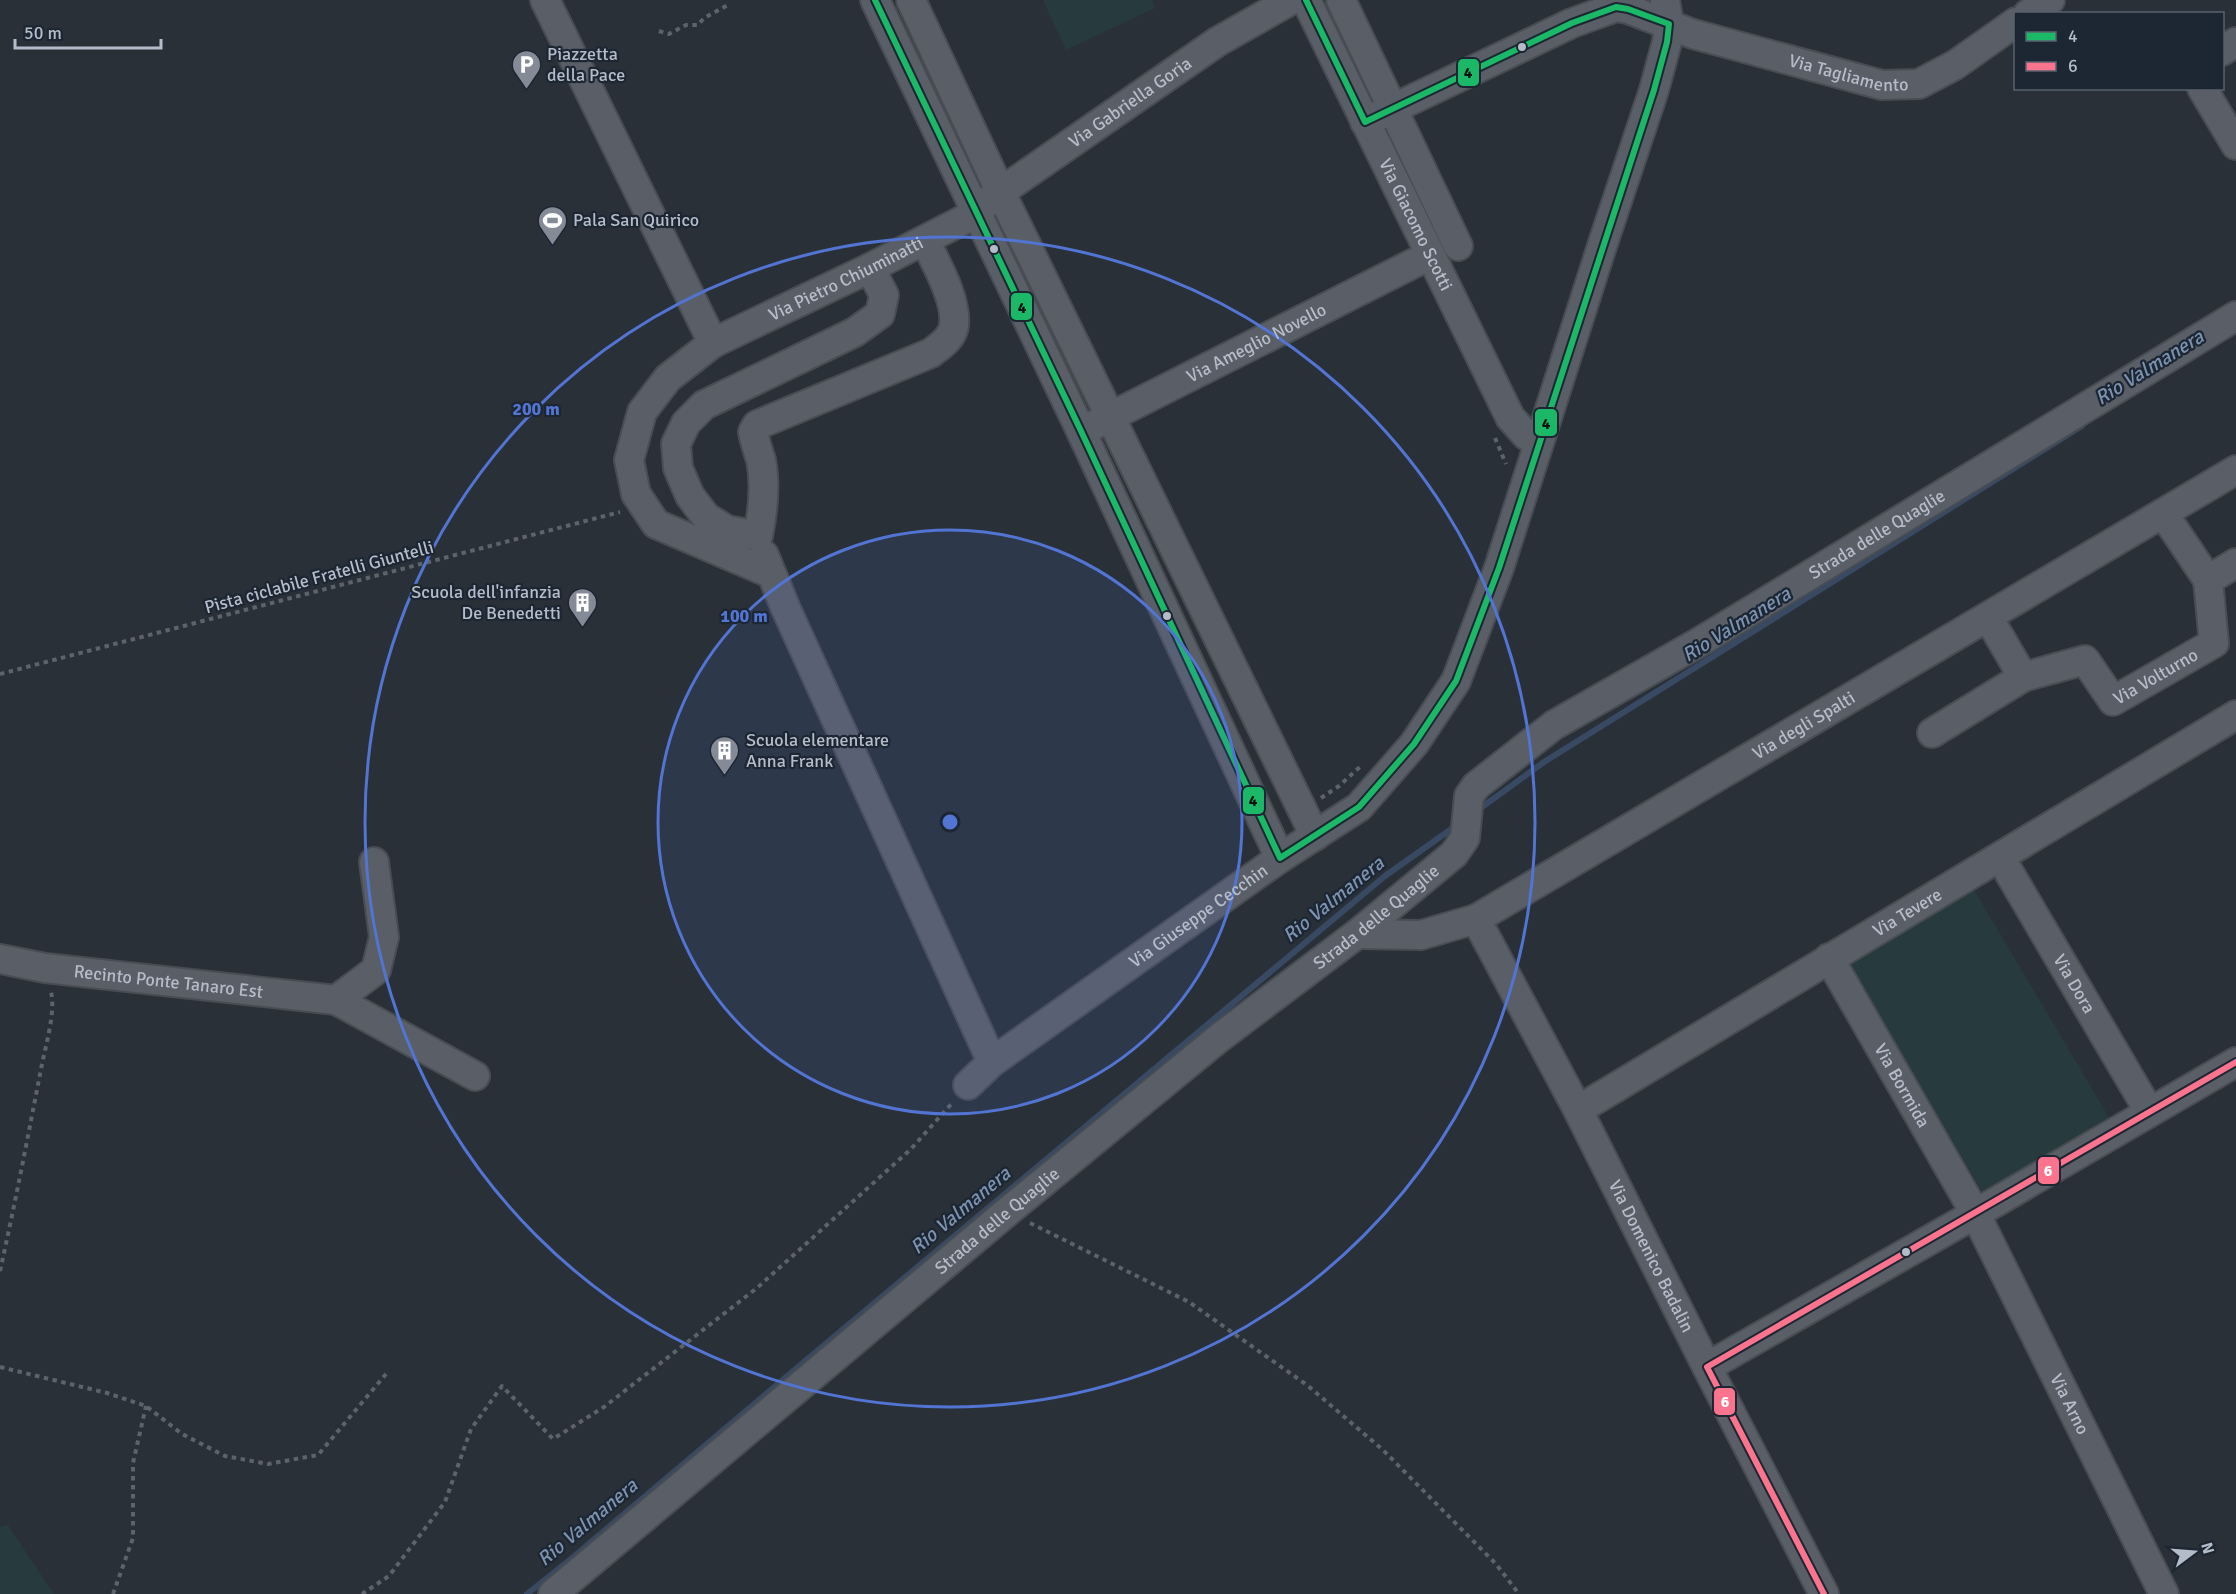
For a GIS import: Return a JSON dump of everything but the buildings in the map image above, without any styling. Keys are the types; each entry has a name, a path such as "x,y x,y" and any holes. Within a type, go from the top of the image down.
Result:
{"street":[{"path":"545,0 713,343"},
{"path":"874,0 1081,431 1280,858"},
{"path":"911,0 1001,193 1309,823"},
{"name":"Via Gabriella Goria","path":"977,213 989,200 1217,42 1291,0"},
{"name":"Via Giacomo Scotti","path":"1306,0 1510,417 1526,435 1537,443"},
{"path":"1341,0 1458,246"},
{"path":"2031,12 2050,0"},
{"name":"Via Tagliamento","path":"1365,122 1572,23 1616,7 1667,12 1693,34 1882,85 1919,84 1955,66 2014,23"},
{"name":"Via Giuseppe Cecchin","path":"969,1085 992,1062 1280,858 1309,823 1359,807 1414,744 1456,681 1498,568 1654,90 1667,42 1667,12"},
{"path":"2218,98 2236,145"},
{"name":"Via Pietro Chiuminatti","path":"770,573 656,524 636,494 629,460 642,412 668,378 713,343 925,241 977,213"},
{"path":"925,241 952,302 954,326 947,341 931,353 757,425 753,432 764,486 763,513 758,536 770,573 992,1062"},
{"name":"Via Ameglio Novello","path":"1081,431 1430,255"},
{"path":"758,536 727,530 706,517 690,496 678,468 676,444 686,423 704,405 855,332 880,314 884,295 870,268"},
{"name":"Strada delle Quaglie","path":"553,1594 1007,1212 1219,1038 1358,934 1454,854 1465,838 1469,796 1476,786 1554,725 1698,643 2236,316"},
{"name":"Via degli Spalti","path":"1358,934 1420,935 1476,919 2236,470"},
{"path":"2163,513 2208,580 2236,563"},
{"name":"Via Volturno","path":"1932,733 2023,677 2085,660 2113,701 2214,643 2208,580"},
{"path":"1988,617 2023,677"},
{"name":"Via Tevere","path":"1578,1110 2236,715"},
{"name":"Via Dora","path":"2000,857 2149,1111"},
{"path":"336,1000 376,970 384,937 374,862"},
{"name":"Via Domenico Badalin","path":"1476,919 1578,1110 1824,1594"},
{"name":"Via Bormida","path":"1829,958 1975,1214"},
{"name":"Recinto Ponte Tanaro Est","path":"0,960 45,968 336,1000 475,1076"},
{"path":"1707,1367 2236,1062"},
{"name":"Via Arno","path":"1975,1214 2164,1594"}],"path":[{"path":"659,31 669,34 686,25 698,25 705,18 728,5"},
{"path":"1492,431 1506,462 1504,472"},
{"name":"Pista ciclabile Fratelli Giuntelli","path":"0,674 644,506"},
{"path":"1309,823 1340,786 1366,761"},
{"path":"0,1271 53,1000 45,968"},
{"path":"362,1594 389,1576 445,1502 471,1429 502,1386 553,1439 604,1407 757,1288 911,1149 969,1085"},
{"path":"1007,1212 1189,1302 1307,1385 1383,1450 1496,1564 1519,1594"},
{"path":"0,1367 107,1393 146,1406 182,1434 225,1456 268,1464 318,1455 386,1374"},
{"path":"113,1594 133,1538 133,1463 146,1406"}],"green space":[{"path":"1043,0 1152,0 1155,8 1066,50"},
{"path":"1974,890 2110,1119 1984,1194 1848,965"},
{"path":"8,1525 54,1594 0,1594 0,1527"}],"waterway":[{"name":"Rio Valmanera","path":"1478,810 1544,762 2082,426"},
{"name":"Rio Valmanera","path":"527,1594 1385,876 1457,825"}],"transit line":[{"name":"4","path":"875,0 1081,431 1280,858 1359,807 1414,744 1456,681 1499,568 1654,90 1667,42 1669,24 1616,7 1572,23 1365,122 1306,0"},
{"name":"6","path":"1824,1594 1707,1367 2236,1062"}],"place":[{"name":"Piazzetta della Pace","path":"526,90"},
{"name":"Pala San Quirico","path":"552,246"},
{"name":"Scuola dell'infanzia De Benedetti","path":"582,628"},
{"name":"Scuola elementare Anna Frank","path":"725,776"}]}
